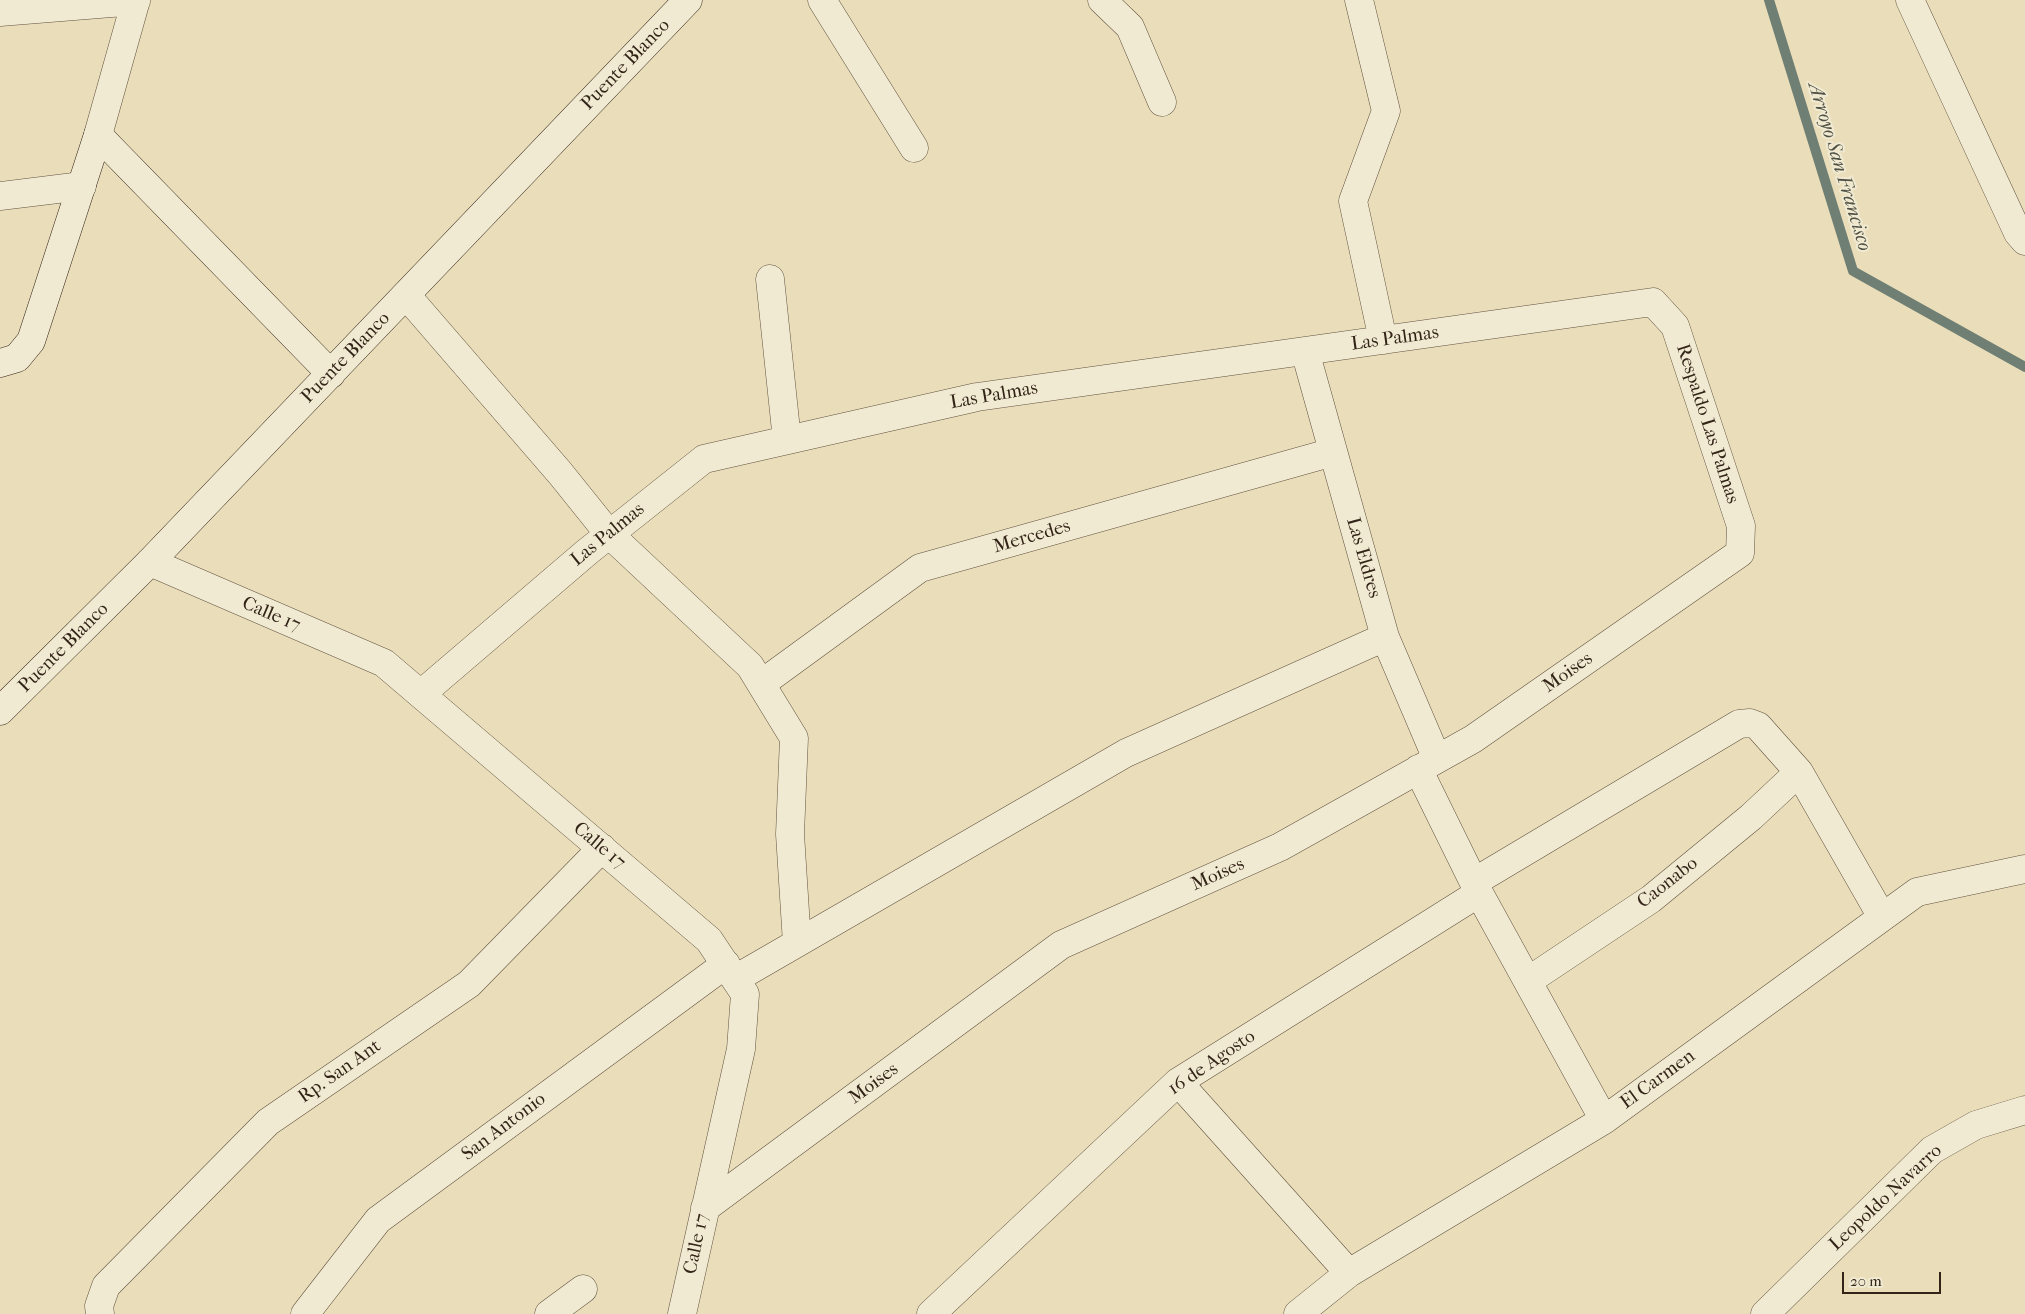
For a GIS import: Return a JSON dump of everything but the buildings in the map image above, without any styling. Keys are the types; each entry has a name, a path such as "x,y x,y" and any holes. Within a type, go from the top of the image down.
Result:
{"street":[{"name":"Puente Blanco","path":"0,711 150,562 688,0"},
{"path":"822,0 914,148"},
{"path":"1102,0 1130,27 1162,102"},
{"path":"1359,0 1386,111 1353,201 1382,340"},
{"path":"0,12 136,1 98,135 31,341 12,357"},
{"path":"1916,3 2018,233 2025,241"},
{"path":"98,135 331,374"},
{"path":"0,196 82,186"},
{"path":"770,279 787,440"},
{"path":"406,295 560,473 609,534 750,666 794,738 790,834 797,943"},
{"name":"Las Palmas","path":"421,694 609,534 704,459 977,396 1653,302"},
{"name":"Respaldo Las Palmas","path":"1653,302 1675,326 1742,526 1740,553"},
{"name":"Las Eldres","path":"1305,351 1385,636 1428,764 1477,888 1604,1120"},
{"name":"Mercedes","path":"761,684 920,568 1333,452"},
{"name":"Moises","path":"705,1208 1062,945 1280,847 1473,739 1740,553"},
{"name":"Calle 17","path":"150,562 384,663 709,940 745,994 741,1049 682,1314"},
{"name":"San Antonio","path":"305,1314 378,1220 730,971 797,943 1126,752 1385,636"},
{"name":"16 de Agosto","path":"931,1314 1178,1082 1477,888 1738,724 1750,723 1758,726 1799,772 1882,917"},
{"name":"Caonabo","path":"1528,980 1650,899 1751,817 1799,772"},
{"name":"Rp. San Ant","path":"100,1314 99,1306 106,1286 268,1122 469,984 602,848"},
{"name":"El Carmen","path":"1298,1314 1349,1273 1604,1120 1917,892 2025,870"},
{"path":"1178,1082 1349,1273"},
{"name":"Leopoldo Navarro","path":"1765,1314 1932,1150 1976,1125 2025,1110"},
{"path":"548,1314 583,1289"}],"waterway":[{"name":"Arroyo San Francisco","path":"1769,0 1853,271 2025,367"}]}
